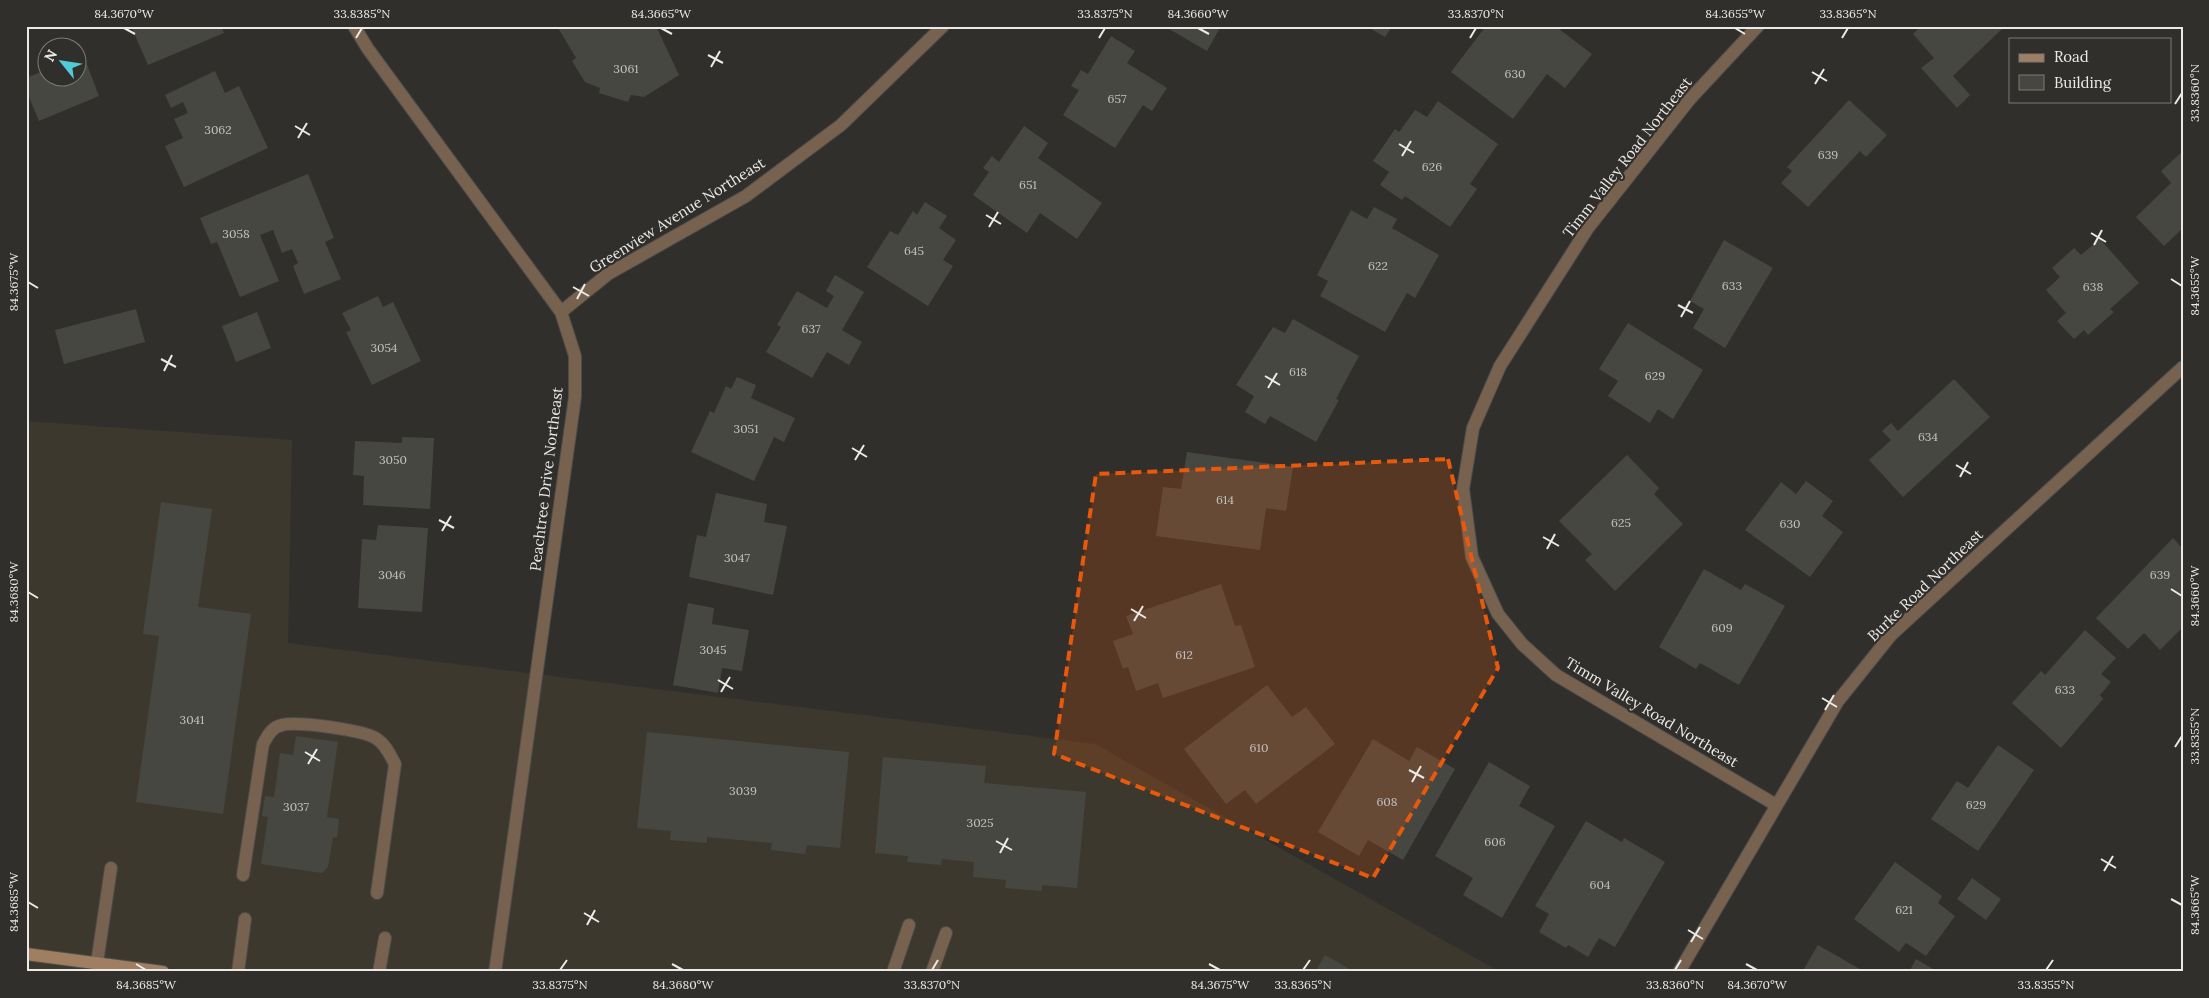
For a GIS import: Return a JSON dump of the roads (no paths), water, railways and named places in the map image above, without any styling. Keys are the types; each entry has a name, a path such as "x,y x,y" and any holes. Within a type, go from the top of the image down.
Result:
{"main road":[{"path":"26,954 163,972"}],"street":[{"name":"Peachtree Drive Northeast","path":"354,26 368,48 561,312 575,356 575,397 496,972"},
{"name":"Greenview Avenue Northeast","path":"561,312 608,274 746,196 841,125 943,26"},
{"name":"Timm Valley Road Northeast","path":"1758,26 1690,99 1588,228 1500,366 1473,428 1463,489 1472,557 1498,614 1522,644 1556,674 1776,805"},
{"name":"Burke Road Northeast","path":"1679,972 1838,701 1892,635 2183,367"},
{"path":"243,875 262,751 270,732 281,725 300,724 360,731 377,738 388,750 395,764 377,893"},
{"path":"97,963 112,868"},
{"path":"238,972 245,919"},
{"path":"893,972 909,925"},
{"path":"932,972 946,933"},
{"path":"379,972 385,938"}]}
